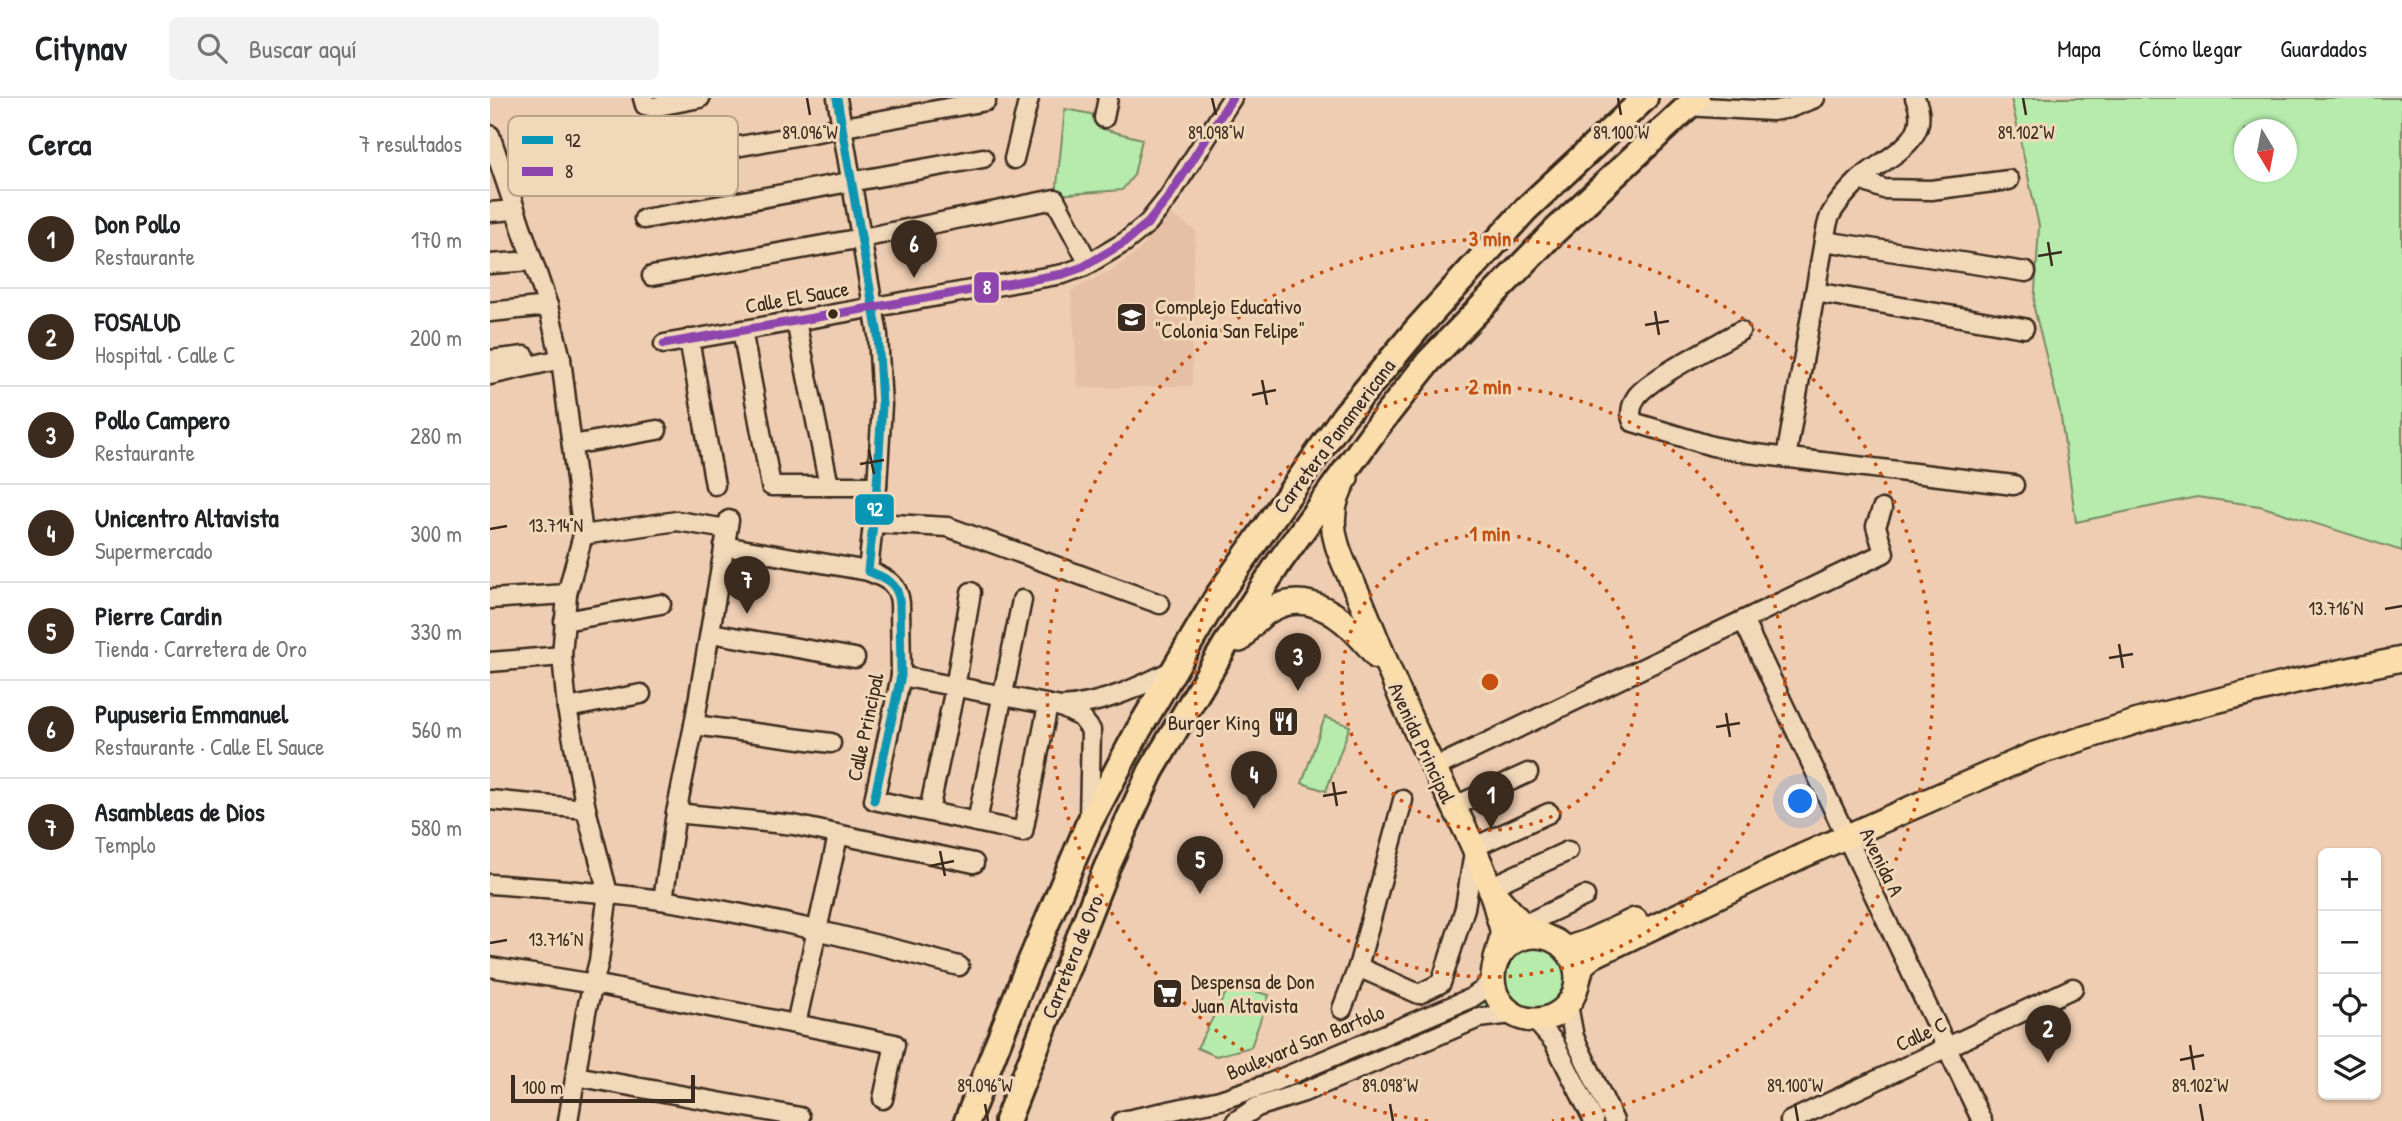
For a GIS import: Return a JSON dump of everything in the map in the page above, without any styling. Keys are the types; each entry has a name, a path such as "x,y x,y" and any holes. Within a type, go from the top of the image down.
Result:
{"highway":[{"name":"Carretera Panamericana","path":"1088,825 1173,670 1217,597 1344,416 1417,329 1547,187 1645,98"},
{"name":"Carretera Panamericana","path":"1141,794 1167,742 1280,561 1377,427 1429,361 1575,211 1691,102"},
{"path":"1547,187 1548,196 1557,207 1563,211 1575,211"},
{"path":"1504,233 1522,234 1528,239 1532,255"},
{"name":"Carretera de Oro","path":"1009,1116 1103,878 1141,794"},
{"name":"Carretera de Oro","path":"969,1118 1088,825"},
{"path":"1000,1037 1002,1047 1015,1058 1022,1058 1034,1051"},
{"path":"969,1118 977,1097 986,1093 997,1093 1003,1097 1009,1116"}],"main road":[{"name":"Avenida Principal","path":"1377,427 1343,484 1334,517 1338,552 1364,606 1388,672 1489,884 1502,933 1494,967"},
{"name":"Avenida Principal","path":"1167,742 1254,620 1269,609 1283,604 1306,603 1330,611 1358,634 1388,672"},
{"path":"2402,642 2210,687 2074,724 2020,744 1843,832 1802,856 1593,956 1582,965 1572,995 1558,1013 1535,1020 1512,1014 1496,997 1494,967 1502,951 1517,939 1527,936 1557,943 1587,942 1843,832 2035,754 2151,717 2402,659"},
{"name":"Avenida Principal","path":"1489,884 1523,925 1557,943"},
{"path":"1557,943 1576,965 1572,995"}],"street":[{"path":"643,98 645,105 653,107 700,98"},
{"path":"583,535 677,521 868,571 882,405 878,335 837,98"},
{"path":"1014,159 1029,98"},
{"path":"1104,118 1108,98"},
{"name":"Calle El Sauce","path":"664,344 1052,276 1089,264 1125,242 1148,223 1168,198 1232,98"},
{"path":"1691,102 1772,111 1790,108 1815,98"},
{"path":"1786,458 1824,240 1831,215 1860,180 1894,156 1913,138 1920,115 1915,98"},
{"path":"738,147 986,101"},
{"path":"490,135 493,157 508,195"},
{"path":"644,219 984,158"},
{"path":"1860,180 1884,189 1931,190 2009,180"},
{"path":"508,196 548,306 561,359 583,535 567,594 562,656 567,708 586,809 608,893 568,1121"},
{"path":"652,276 1055,199 1089,264"},
{"path":"490,212 514,210"},
{"path":"1824,240 2026,272"},
{"path":"490,264 532,261"},
{"path":"1815,292 2025,328"},
{"path":"490,312 548,306"},
{"path":"796,321 829,486"},
{"path":"742,330 771,486 877,486"},
{"path":"1740,331 1658,379 1637,396 1631,419 1633,422 1712,446 1748,453 2014,485"},
{"path":"689,339 715,485"},
{"path":"490,360 525,356"},
{"path":"490,375 561,359"},
{"path":"572,445 657,430"},
{"path":"1434,768 1884,553 1876,526 1882,509"},
{"path":"874,523 948,527 1160,604"},
{"path":"663,900 727,532"},
{"name":"Calle Principal","path":"868,571 890,580 898,592 900,603 901,676 874,800 929,811"},
{"path":"971,592 955,688 929,811 1023,831 1054,706"},
{"path":"490,600 567,594"},
{"path":"977,822 1022,600"},
{"path":"564,621 661,604"},
{"name":"Avenida A","path":"1744,622 1982,1121"},
{"path":"711,634 855,658"},
{"path":"490,662 562,656"},
{"path":"901,676 1054,706 1083,705 1135,690 1173,670"},
{"path":"567,708 641,694"},
{"path":"1054,706 1081,718 1091,730 1088,825"},
{"path":"694,725 831,743"},
{"path":"1453,807 1528,773"},
{"path":"490,800 586,809"},
{"path":"1342,1009 1358,967 1403,800"},
{"path":"676,813 794,825 974,863"},
{"path":"1358,967 1419,994 1441,983 1465,908 1473,850 1549,813"},
{"path":"796,1024 838,836"},
{"path":"1465,908 1489,884 1568,851"},
{"path":"490,884 663,900 817,930 959,966"},
{"path":"1523,925 1585,897"},
{"path":"490,967 594,984 895,1044 883,1099"},
{"name":"Boulevard San Bartolo","path":"1122,1121 1161,1117 1268,1084 1471,998 1482,990 1494,967"},
{"name":"Calle C","path":"1790,1121 2073,988"},
{"path":"1572,995 1574,1037 1614,1121"},
{"name":"Boulevard San Bartolo","path":"1236,1121 1257,1107 1304,1092 1483,1017 1512,1014"},
{"path":"1535,1020 1554,1042 1594,1121"},
{"path":"576,1076 800,1117"},
{"path":"1268,1084 1273,1102"},
{"path":"1220,1100 1230,1121"}],"shaded area":[{"name":"Complejo Educativo \"Colonia San Felipe\"","path":"1166,211 1196,231 1192,281 1192,386 1078,388 1071,291 1114,269 1143,247"}],"green space":[{"path":"2011,98 2402,98 2402,551 2260,506 2197,497 2076,522 2060,411 2034,308 2039,226"},
{"path":"1065,109 1091,114 1103,129 1142,139 1134,175 1122,190 1056,195"},
{"path":"1325,717 1350,726 1326,791 1302,783"},
{"path":"1536,946 1554,952 1562,960 1568,978 1562,996 1554,1004 1536,1010 1518,1004 1510,996 1504,978 1510,960 1518,952"},
{"path":"1230,985 1269,995 1251,1047 1216,1056 1197,1048"},
{"path":"1485,999 1490,1005 1485,1009 1407,1045 1278,1092 1277,1090 1280,1084 1347,1062"}],"transit line":[{"name":"92","path":"837,98 878,335 882,405 868,571 893,585 900,603 901,676 874,800"},
{"name":"8","path":"664,344 1063,274 1083,267 1125,242 1148,223 1168,198 1232,98"}],"place":[{"name":"Pupuseria Emmanuel","path":"914,278"},
{"name":"Complejo Educativo \"Colonia San Felipe\"","path":"1132,318"},
{"name":"Asambleas de Dios","path":"747,614"},
{"name":"Pollo Campero","path":"1298,691"},
{"name":"Burger King","path":"1283,722"},
{"name":"Unicentro Altavista","path":"1254,809"},
{"name":"Don Pollo","path":"1491,829"},
{"name":"Pierre Cardin","path":"1200,894"},
{"name":"Despensa de Don Juan Altavista","path":"1168,993"},
{"name":"FOSALUD","path":"2048,1063"}]}
